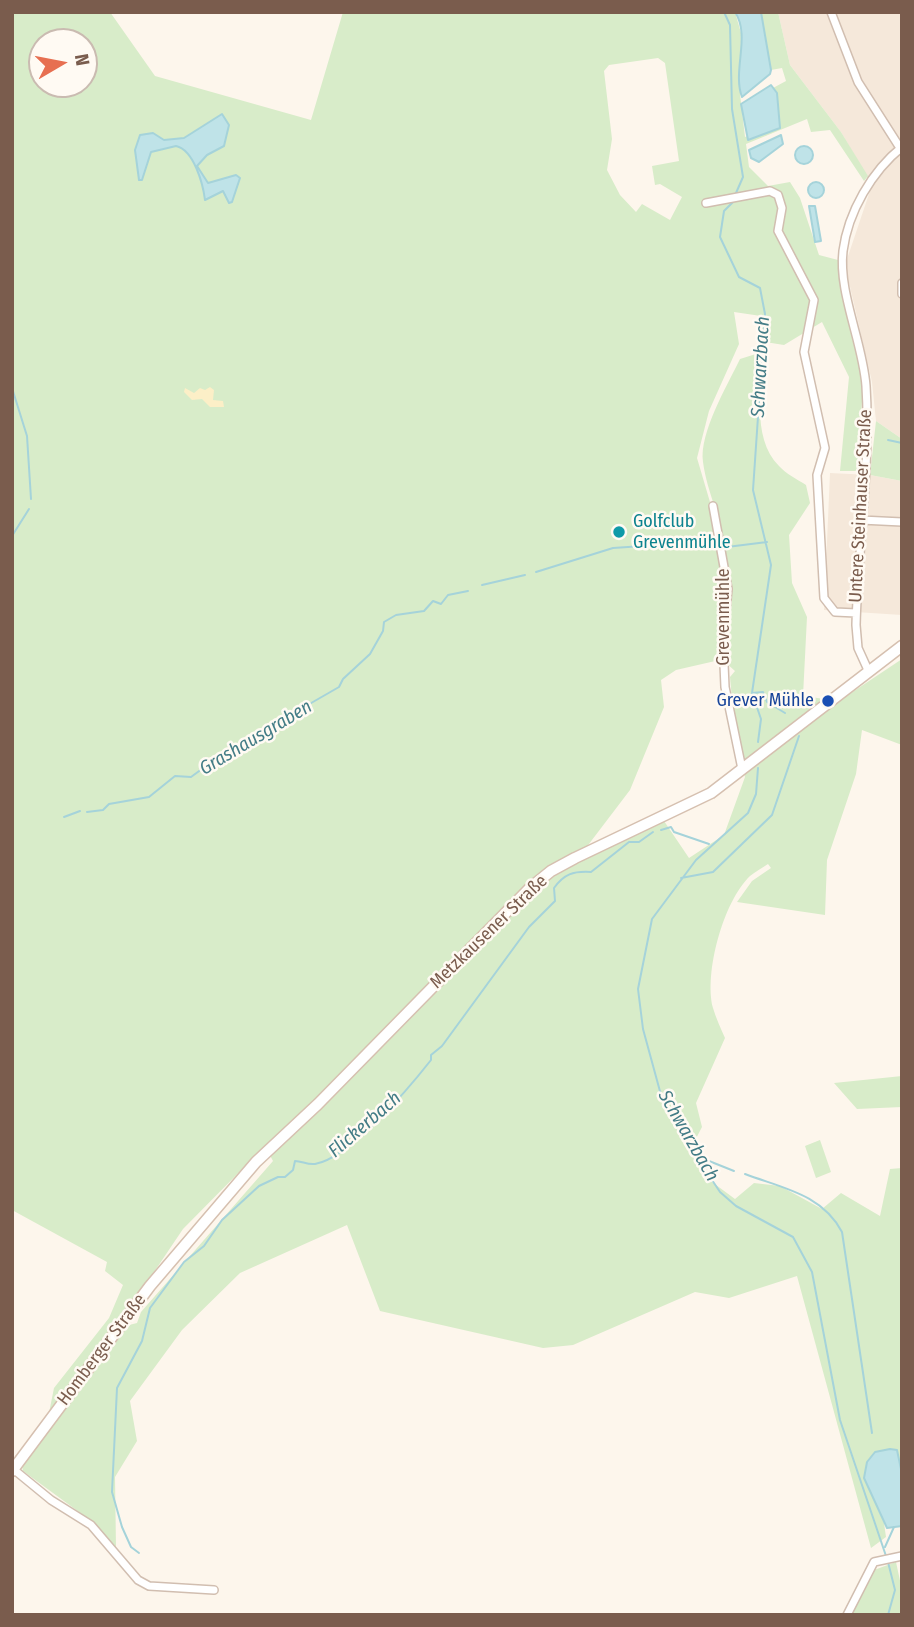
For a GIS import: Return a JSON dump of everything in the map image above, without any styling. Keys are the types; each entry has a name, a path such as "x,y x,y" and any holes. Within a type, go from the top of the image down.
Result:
{"main road":[{"name":"Metzkausener Straße","path":"194,1233 256,1163 318,1104 530,888 551,871 575,858 712,793 902,646"},
{"name":"Homberger Straße","path":"13,1469 150,1286 194,1233"}],"street":[{"path":"831,12 858,82 901,149"},
{"name":"Untere Steinhauser Straße","path":"868,670 858,648 856,613 867,424 866,384 844,275 843,252 848,229 865,189 901,149"},
{"path":"706,203 771,191 778,195 782,208 778,231 814,300 804,352 825,448 817,475 824,598 835,612 856,613"},
{"path":"902,283 902,294"},
{"name":"Grevenmühle","path":"713,506 728,589 723,642 726,687 742,769"},
{"path":"861,520 902,522"},
{"name":"Homberger Straße","path":"13,1469 51,1500 91,1525 138,1580 149,1586 214,1590"},
{"path":"848,1615 874,1562 887,1557 902,1556"}],"shaded area":[{"path":"778,12 902,12 902,439 876,421 872,382 845,265 872,185 841,132 790,65"},
{"path":"830,473 870,475 902,481 902,615 824,610"}],"green space":[{"path":"12,12 110,12 155,76 311,120 343,12 735,12 741,33 740,94 745,137 778,125 777,93 773,88 786,81 782,68 771,70 761,12 778,12 790,65 841,132 868,176 864,181 830,130 811,132 807,119 746,144 749,167 768,186 790,182 800,198 819,255 838,260 863,388 857,471 840,471 849,377 822,322 784,345 759,341 761,316 734,312 739,344 709,411 697,458 725,553 703,462 705,437 740,359 759,353 765,346 760,392 764,440 779,466 806,485 810,503 789,535 792,583 807,617 803,696 839,701 902,659 902,745 862,730 856,774 827,860 825,915 737,902 752,881 771,868 768,864 750,876 732,903 718,939 711,976 713,1008 725,1038 696,1103 702,1127 691,1148 712,1182 735,1199 754,1183 780,1186 822,1209 841,1193 880,1216 890,1169 902,1168 902,1474 897,1450 890,1449 864,1478 884,1523 886,1537 871,1548 797,1276 729,1298 695,1292 573,1345 543,1348 380,1311 347,1225 240,1273 182,1330 130,1401 137,1441 115,1477 116,1548 94,1523 23,1471 22,1466 129,1325 137,1323 141,1312 273,1161 265,1146 183,1229 121,1321 48,1418 54,1388 109,1318 123,1285 105,1271 107,1262 12,1210","holes":["658,58 665,63 679,161 652,166 655,185 660,184 682,197 670,220 642,204 636,212 620,195 607,170 612,139 604,71 609,65","732,588 725,662 735,671 730,677 734,722 745,777 724,835 689,858 664,821 576,861 630,790 664,707 661,680 676,670 724,659"]},
{"path":"876,421 902,439 902,481 870,475"},
{"path":"902,1076 902,1107 857,1109 834,1083"},
{"path":"820,1140 831,1172 816,1178 805,1146"},
{"path":"896,1562 902,1590 902,1615 851,1615 874,1570"}],"sand":[{"path":"210,387 214,390 213,400 223,401 224,407 210,407 202,399 192,400 184,392 185,388 194,393 200,388 205,390"}],"water":[{"path":"735,12 761,12 771,70 770,74 742,97 739,76 742,43"},
{"path":"771,85 777,93 780,128 748,140 741,104"},
{"path":"222,114 229,125 224,146 207,155 197,166 208,183 236,175 240,178 232,202 229,203 223,191 205,200 193,161 176,146 151,152 142,180 139,180 135,150 140,135 153,133 164,140 184,138"},
{"path":"781,135 783,144 759,162 751,158 749,150"},
{"path":"804,146 810,149 813,155 810,161 804,164 798,161 795,155 798,149"},
{"path":"816,182 824,190 816,198 808,190"},
{"path":"809,206 815,206 821,241 815,242"},
{"path":"897,1450 902,1474 902,1526 887,1528 864,1478 867,1462 875,1452"}],"waterway":[{"name":"Schwarzbach","path":"724,12 730,25 732,109 743,177 736,193"},
{"name":"Schwarzbach","path":"733,202 724,211 720,237 739,277 760,288 765,314 753,490 771,565 752,693 761,719 758,742"},
{"path":"12,388 27,436 31,499"},
{"path":"888,440 902,443"},
{"path":"12,536 29,509"},
{"name":"Grashausgraben","path":"727,547 767,542"},
{"name":"Grashausgraben","path":"536,572 613,548 673,544 718,547"},
{"name":"Grashausgraben","path":"482,585 525,575"},
{"name":"Grashausgraben","path":"87,812 103,810 109,804 149,797 175,776 191,777 221,755 235,755 254,738 271,734 299,710 339,687 343,679 370,654 383,631 384,622 396,615 424,611 433,601 441,604 448,595 468,591"},
{"path":"752,693 763,692 767,702 785,713"},
{"path":"681,878 713,872 772,815 799,736"},
{"name":"Schwarzbach","path":"758,768 756,794 748,813 696,860 652,919 638,989 643,1029 661,1095 678,1129 720,1192 736,1206 793,1237 812,1272 840,1420 886,1556"},
{"path":"64,817 80,811"},
{"name":"Flickerbach","path":"661,830 671,827 674,832 709,844"},
{"name":"Flickerbach","path":"139,1553 131,1547 122,1527 112,1492 117,1388 142,1341 150,1308 184,1262 204,1246 222,1220 259,1186 278,1177 285,1177 293,1170 295,1161 315,1164 329,1159 361,1136 394,1104 431,1060 431,1055 442,1046 529,927 555,901 554,888 561,879 574,873 591,872 629,842 639,842 653,832"},
{"path":"699,1157 734,1171"},
{"path":"745,1174 787,1188 812,1201 834,1219 842,1232 872,1433"},
{"path":"885,1547 894,1527"},
{"name":"Schwarzbach","path":"888,1562 895,1590 888,1615"}],"place":[{"name":"Golfclub Grevenmühle","path":"619,532"},
{"name":"Grever Mühle","path":"828,701"}]}
